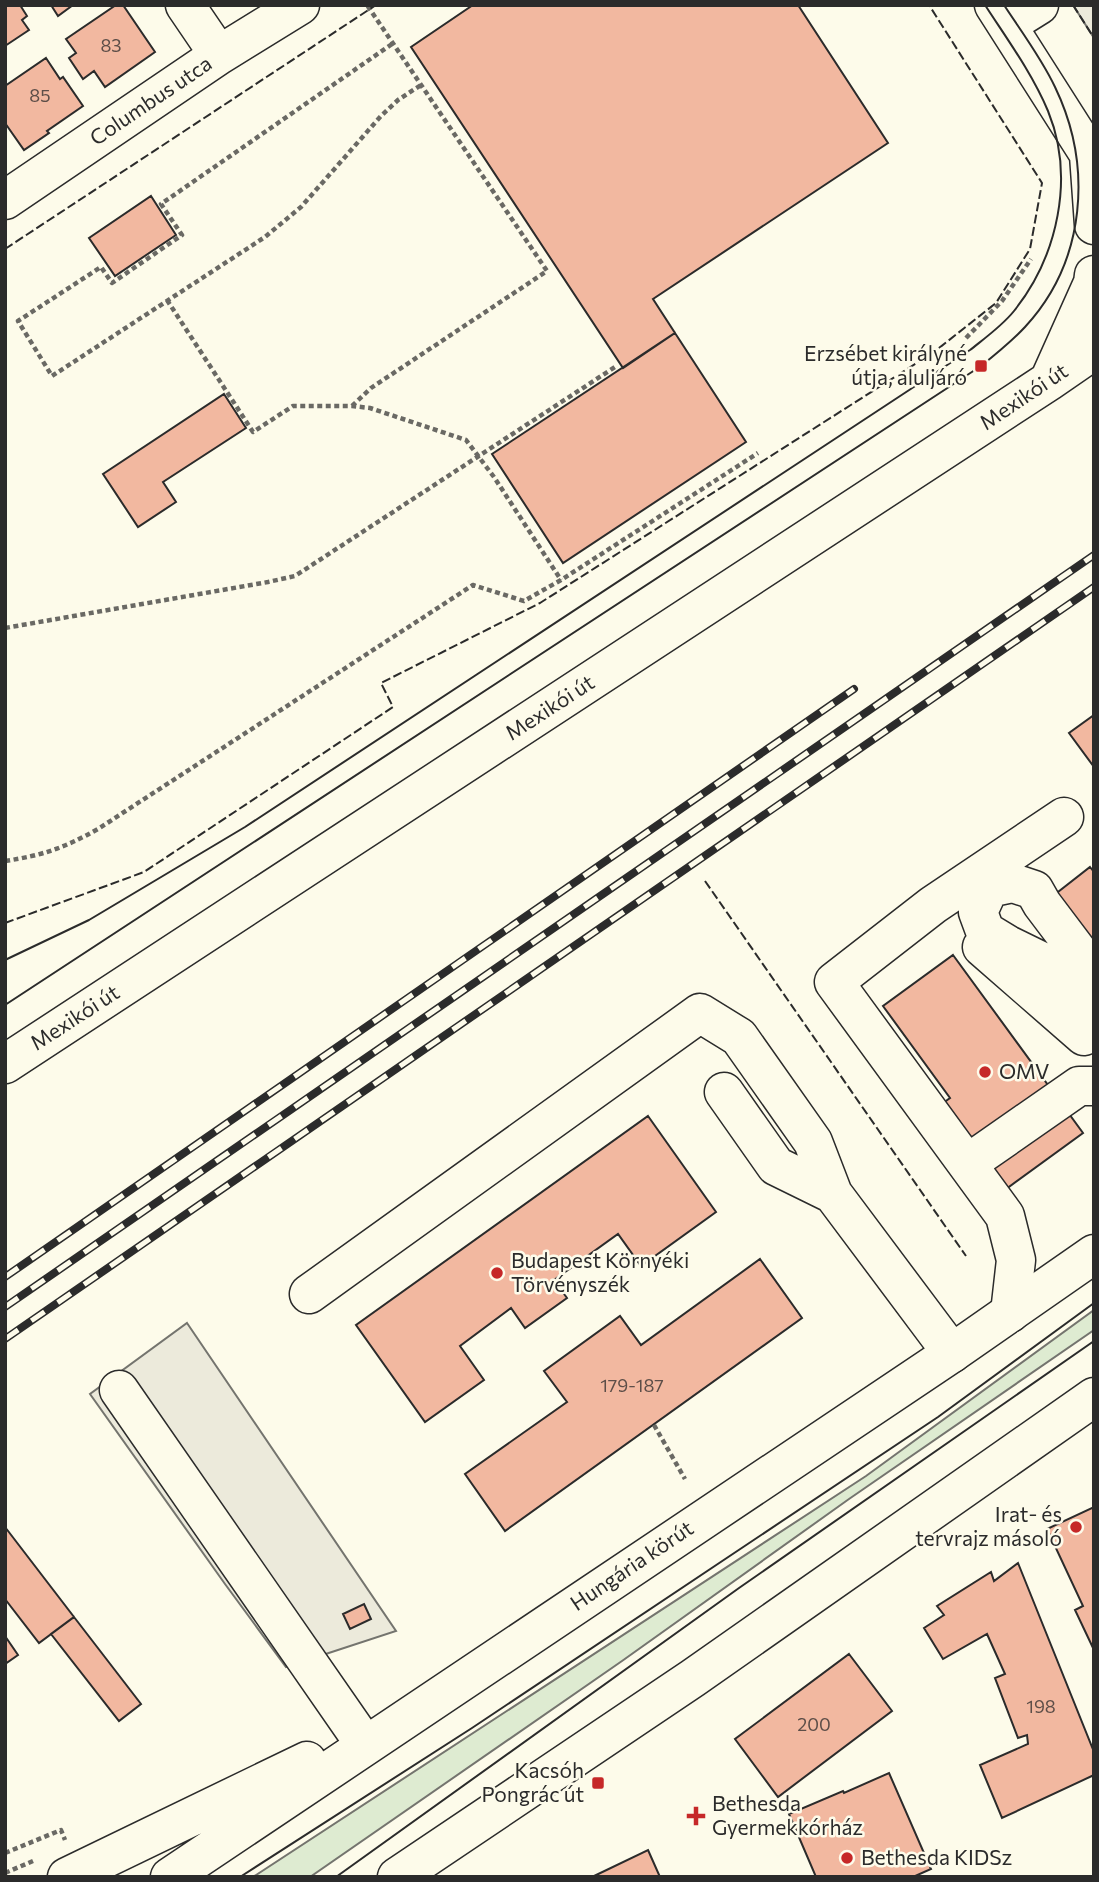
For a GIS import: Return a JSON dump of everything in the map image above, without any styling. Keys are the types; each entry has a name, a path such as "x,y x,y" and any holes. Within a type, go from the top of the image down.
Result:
{"main road":[{"path":"185,5 219,55"},
{"name":"Columbus utca","path":"5,200 219,55 300,5"},
{"path":"1013,12 1091,158 1094,225"},
{"path":"1049,381 1093,283 1094,275"},
{"name":"Mexikói út","path":"5,1064 1094,350"},
{"path":"1010,1313 1016,1260 1004,1216 834,982 933,905 1065,817"},
{"path":"1094,973 1034,890 1013,883 989,888 978,912 985,931 1053,967 1094,1026"},
{"path":"933,905 1094,1044"},
{"path":"309,1294 700,1013 739,1037 813,1142 833,1194 952,1353"},
{"path":"967,1164 1079,1086 1094,1086"},
{"path":"724,1092 776,1166 833,1194"},
{"name":"Hungária körút","path":"170,1877 952,1353 1094,1254"},
{"path":"119,1390 359,1736"},
{"path":"397,1877 693,1678 1094,1397"},
{"path":"67,1861 359,1736 435,1698"}],"path":[{"path":"352,407 371,388 547,271 367,5"},
{"path":"392,44 161,204 182,235 112,282 101,267 18,321 52,376 284,223 318,189 381,116 398,100 421,85"},
{"path":"966,338 1002,301 1031,259"},
{"path":"167,300 253,432 293,406 352,407 370,408 466,440 480,456 561,580"},
{"path":"5,628 295,576 615,367"},
{"path":"5,861 50,853 98,829 473,585 524,601 758,453"},
{"path":"654,1425 685,1479"},
{"path":"5,1853 61,1830 67,1861"}],"green space":[{"path":"1094,1310 1094,1330 310,1877 253,1877 866,1476"}],"shaded area":[{"path":"1073,5 1094,5 1094,38"},
{"path":"187,1323 396,1631 286,1667 90,1394"}],"building":[{"path":"5,5 20,5 27,16 22,20 29,30 5,46"},
{"path":"51,5 73,5 58,16"},
{"path":"116,5 123,5 155,52 105,87 94,71 83,79 69,58 76,53 66,39"},
{"path":"473,5 798,5 888,143 653,299 675,333 623,368 411,47"},
{"path":"46,58 83,106 24,150 5,123 5,86"},
{"path":"151,196 176,235 115,276 89,238"},
{"path":"675,333 746,442 563,563 492,454"},
{"path":"224,394 246,428 163,482 176,502 138,527 103,474"},
{"path":"1094,715 1094,767 1069,733"},
{"path":"1090,867 1094,872 1094,992 1049,899"},
{"name":"OMV","path":"953,955 1083,1133 1002,1192 939,1106 950,1098 883,1006"},
{"name":"Budapest Környéki Törvényszék","path":"648,1116 716,1212 641,1266 618,1234 554,1280 567,1298 525,1328 511,1308 460,1346 484,1380 425,1422 356,1325"},
{"name":"Budapest Környéki Törvényszék","path":"760,1259 802,1318 505,1531 465,1474 567,1402 544,1371 620,1316 641,1345"},
{"path":"1094,1507 1094,1650 1075,1610 1083,1606 1047,1529"},
{"path":"5,1527 74,1617 39,1643 5,1599"},
{"path":"1018,1563 1094,1752 1094,1775 1002,1818 980,1765 1028,1744 1027,1735 1018,1738 995,1678 1005,1674 987,1634 943,1659 924,1628 944,1615 937,1606 991,1572 994,1581"},
{"path":"364,1604 371,1619 350,1629 343,1614"},
{"path":"74,1617 141,1704 119,1721 51,1634"},
{"path":"5,1636 18,1655 5,1664"},
{"path":"849,1654 892,1711 778,1797 735,1739"},
{"path":"889,1773 931,1869 913,1877 816,1877 789,1814"},
{"path":"648,1850 660,1877 592,1877"}],"tram line":[{"path":"5,960 89,920 245,827 970,350 1004,322 1029,289 1042,266 1051,241 1061,189 1060,162 1056,136 1042,97 985,5"},
{"path":"5,1005 981,366 1025,327 1045,301 1061,273 1077,212 1078,180 1075,149 1067,117 1055,87 1004,5"},
{"path":"240,1877 472,1728 938,1417 1094,1303"},
{"path":"336,1877 739,1588 1094,1341"}],"railway":[{"path":"5,1307 1094,555"},
{"path":"5,1339 1094,587"},
{"path":"5,1277 854,689"}],"fence":[{"path":"5,249 376,5"},
{"path":"5,923 144,872 393,707 381,683 540,603 934,352 996,303 1030,249 1042,183 929,5"},
{"path":"1073,5 1094,38"},
{"path":"705,881 966,1256"}],"place":[{"name":"Erzsébet királyné útja, aluljáró","path":"981,366"},
{"name":"OMV","path":"985,1072"},
{"name":"Budapest Környéki Törvényszék","path":"497,1273"},
{"name":"Irat- és tervrajz másoló","path":"1076,1527"},
{"name":"Kacsóh Pongrác út","path":"598,1783"},
{"name":"Bethesda Gyermekkórház","path":"696,1816"},
{"name":"Bethesda KIDSz","path":"847,1858"}]}
